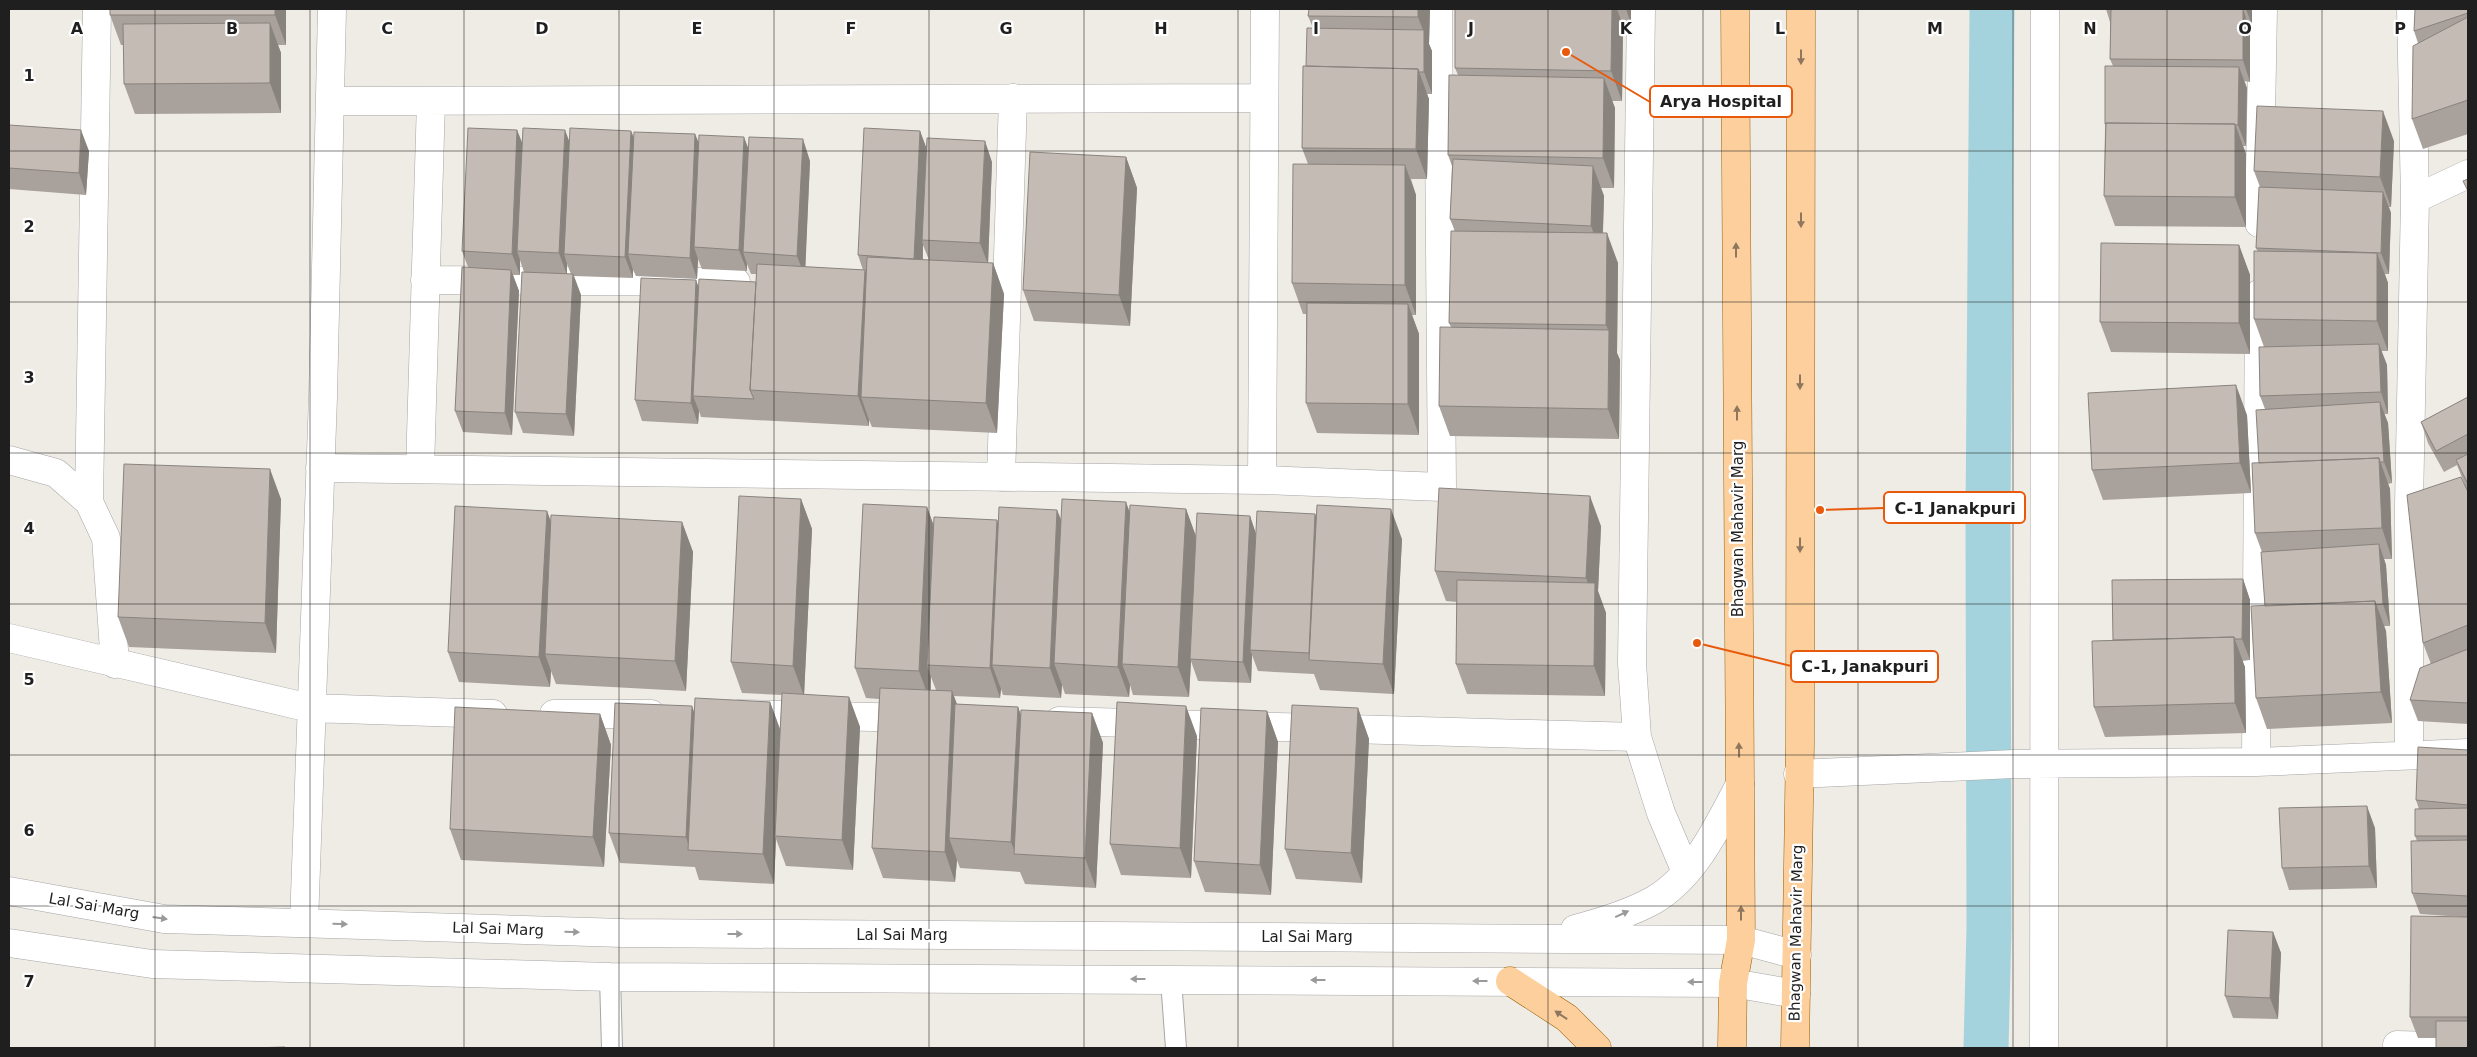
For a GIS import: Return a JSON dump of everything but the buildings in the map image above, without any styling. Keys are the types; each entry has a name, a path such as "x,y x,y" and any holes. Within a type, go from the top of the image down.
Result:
{"main road":[{"name":"Bhagwan Mahavir Marg","path":"1732,1048 1733,983 1741,940 1735,9"},
{"name":"Bhagwan Mahavir Marg","path":"1795,1048 1800,743 1801,9"},
{"path":"1510,981 1567,1018 1597,1048"}],"street":[{"path":"89,502 97,9"},
{"path":"304,923 310,708 320,468 332,9"},
{"path":"1262,480 1265,9"},
{"path":"320,468 1262,480 1442,487 1438,9"},
{"path":"1641,9 1632,663 1637,737 1662,813 1686,872"},
{"path":"2044,1048 2042,763 2045,9"},
{"path":"2256,762 2259,260 2263,9"},
{"path":"2409,755 2409,505 2415,199 2411,9"},
{"path":"1001,477 1013,98"},
{"path":"330,101 1264,98"},
{"path":"420,469 431,100"},
{"path":"2415,199 2468,174"},
{"path":"425,280 764,282"},
{"path":"939,282 1007,283"},
{"path":"9,460 56,473 89,502 106,538 114,664"},
{"path":"2409,505 2434,491"},
{"path":"9,638 114,664 310,708 527,714 678,714"},
{"path":"716,714 943,718"},
{"path":"1032,721 1637,737"},
{"path":"1798,774 2042,763 2256,762 2468,753"},
{"path":"1542,938 1612,919 1655,899 1686,872 1711,837 1740,784"},
{"name":"Lal Sai Marg","path":"9,891 164,919 633,934 1741,940 1797,955"},
{"path":"9,944 152,964 610,976 1733,983 1796,994"},
{"path":"2397,1045 2468,1046"}],"lane":[{"path":"610,976 612,1048"},
{"path":"1171,980 1176,1048"}],"waterway":[{"path":"1986,1048 1989,928 1988,518 1992,9"}],"place":[{"name":"Arya Hospital","path":"1566,52"},
{"name":"C-1 Janakpuri","path":"1820,510"},
{"name":"C-1, Janakpuri","path":"1697,643"}]}
